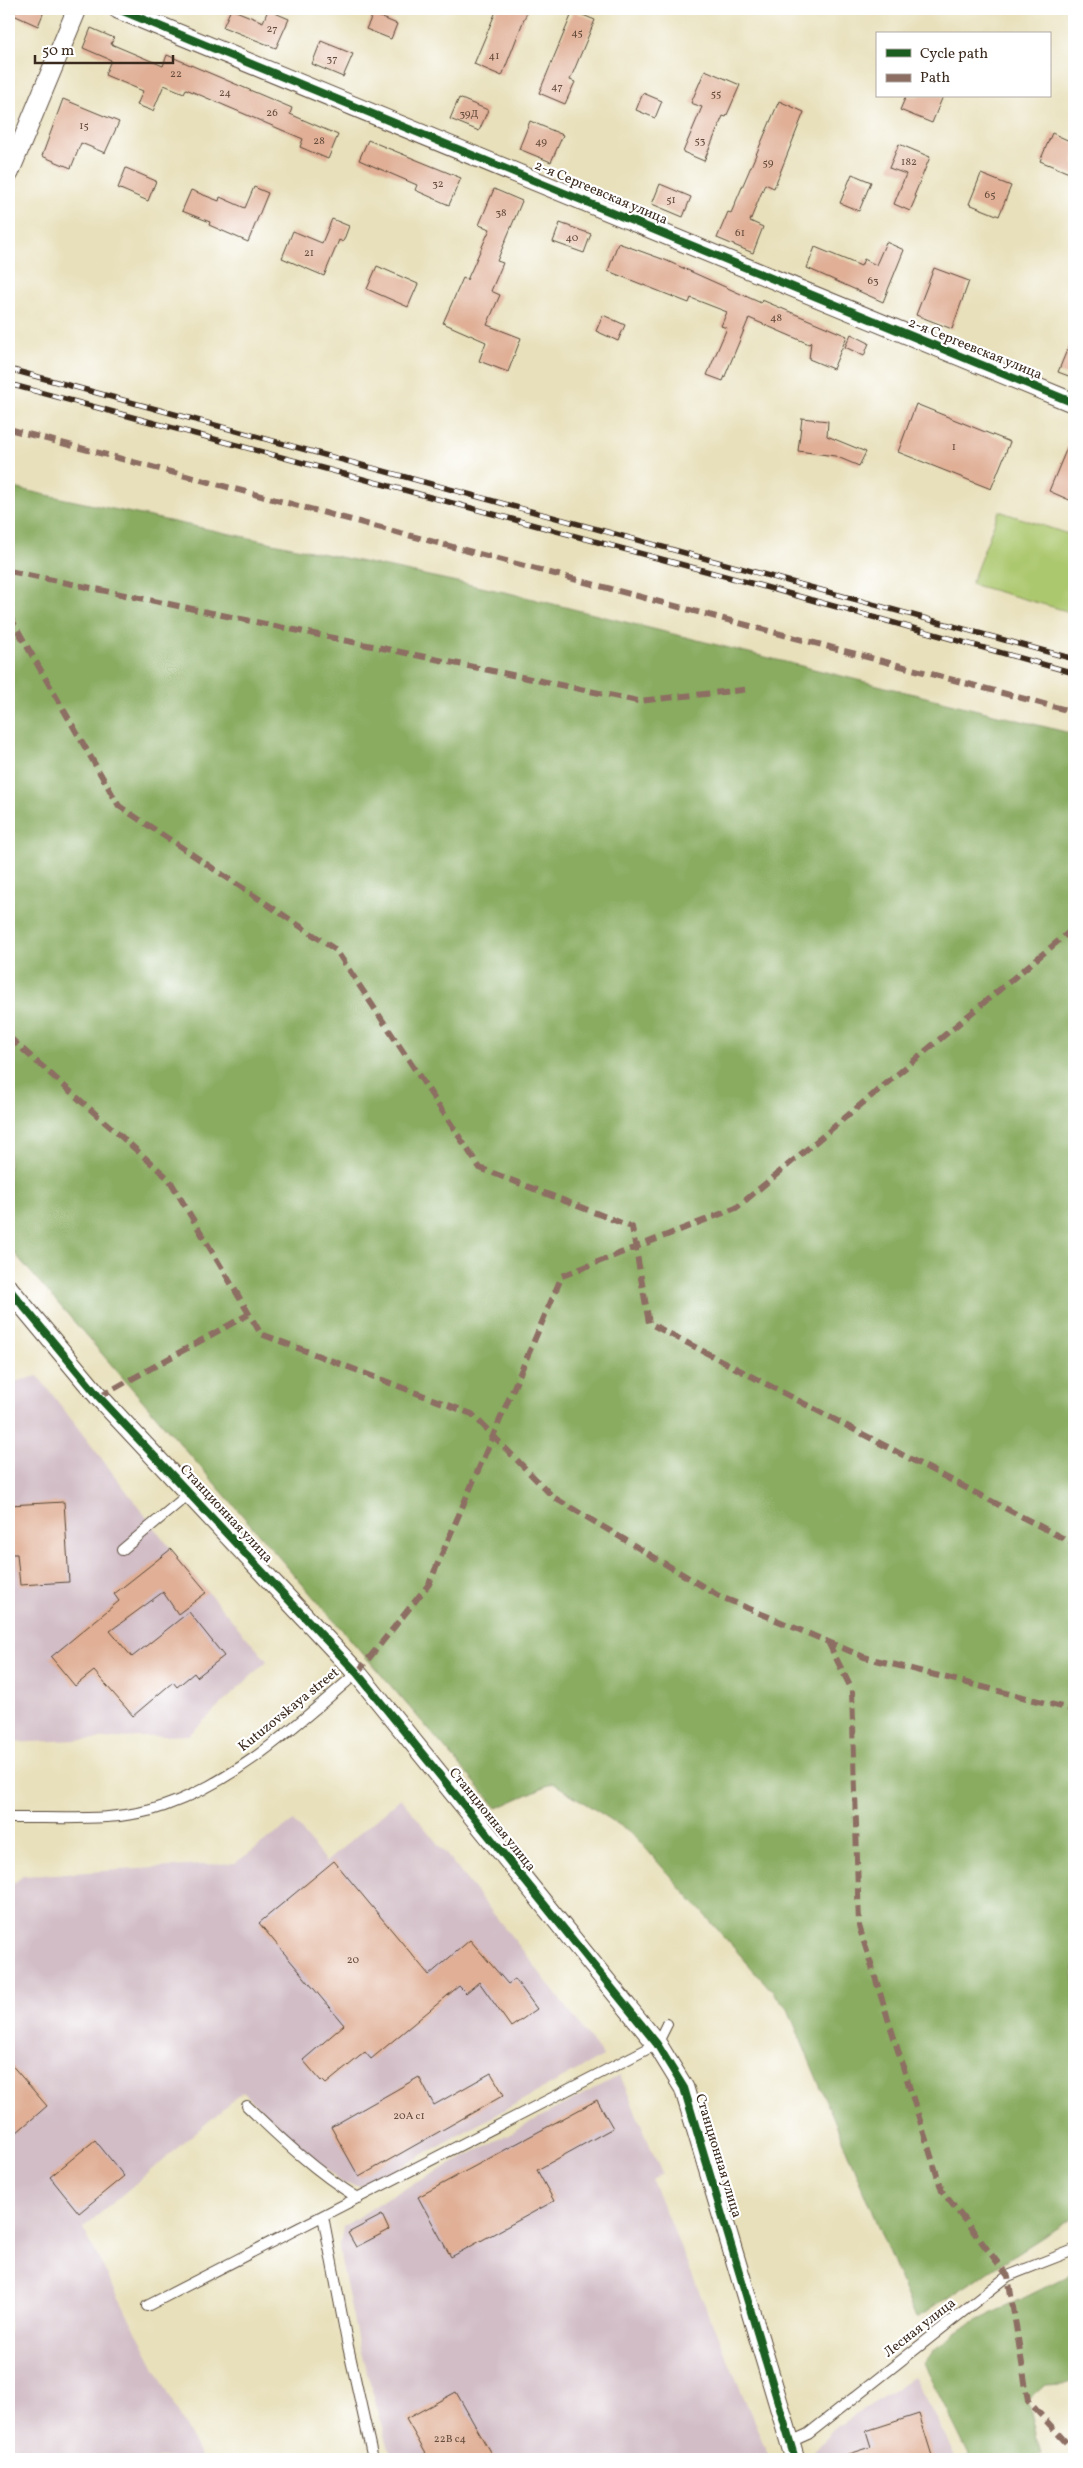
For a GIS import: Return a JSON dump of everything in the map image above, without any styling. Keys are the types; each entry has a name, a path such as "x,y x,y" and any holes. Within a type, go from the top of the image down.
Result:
{"street":[{"path":"9,172 77,9"},
{"name":"2-я Сергеевская улица","path":"118,9 1074,403"},
{"name":"Станционная улица","path":"9,1289 99,1396 356,1673 657,2044 684,2088 792,2450"}],"lane":[{"path":"122,1550 190,1493"},
{"name":"Kutuzovskaya street","path":"9,1818 118,1816 163,1807 211,1785 264,1752 356,1673"},
{"path":"147,2306 657,2044 667,2024"},
{"path":"247,2106 300,2157 328,2180 358,2198"},
{"path":"323,2216 347,2342 373,2459"},
{"name":"Лесная улица","path":"792,2450 808,2434 1008,2276 1074,2250"}],"shaded area":[{"path":"38,1376 171,1549 267,1661 189,1735 9,1743 9,1383"},
{"path":"401,1798 524,1952 603,2056 364,2187 341,2183 243,2092 83,2228 202,2459 9,2459 9,1887 23,1876 235,1863 294,1821 326,1862"},
{"path":"620,2075 662,2174 652,2180 770,2459 392,2459 358,2342 339,2251 343,2227 389,2197"},
{"path":"913,2377 958,2459 809,2459 809,2456 834,2429"}],"green space":[{"path":"9,487 509,593 1074,734 1074,2217 916,2318 788,2009 632,1833 553,1783 497,1808 9,1247"},
{"path":"999,511 1074,536 1074,613 971,584"},
{"path":"1074,2273 1074,2383 1046,2385 1028,2401 1041,2454 1028,2459 971,2459 923,2363 955,2332"}],"building":[{"path":"9,9 45,9 38,26 9,13"},
{"path":"231,9 263,22 268,10 289,19 276,48 223,27"},
{"path":"497,9 528,9 502,76 474,64"},
{"path":"573,11 595,20 570,80 575,82 565,104 539,93"},
{"path":"373,14 397,24 391,39 366,29"},
{"path":"91,28 114,38 111,44 163,66 167,55 292,108 290,114 338,135 328,159 300,147 303,139 186,89 184,93 164,85 153,111 137,105 143,91 105,75 111,60 83,48"},
{"path":"321,41 353,54 343,77 312,64"},
{"path":"705,70 740,85 726,117 723,116 704,161 683,152 702,107 691,103"},
{"path":"643,93 662,101 655,118 636,110"},
{"path":"459,98 488,110 479,131 450,119"},
{"path":"905,98 942,98 932,123 900,110"},
{"path":"63,99 119,122 105,153 81,143 71,168 42,156"},
{"path":"779,101 804,112 774,188 765,184 750,221 763,227 753,253 717,238 728,212 731,213"},
{"path":"530,121 563,135 551,162 519,149"},
{"path":"1052,133 1074,143 1074,175 1040,161"},
{"path":"368,140 461,178 449,205 415,190 417,185 359,160"},
{"path":"899,144 930,157 910,211 894,204 906,174 889,168"},
{"path":"126,168 156,181 148,201 118,188"},
{"path":"852,174 871,182 859,211 840,203"},
{"path":"981,174 1011,186 999,216 969,204"},
{"path":"660,184 691,197 683,217 652,204"},
{"path":"254,187 268,193 248,242 209,225 210,222 182,211 191,190 219,201 220,197 245,208"},
{"path":"494,189 522,201 497,261 503,263 491,291 500,295 487,325 521,338 508,372 479,361 486,342 443,323 463,278 467,280 490,229 479,225"},
{"path":"332,219 349,226 343,242 339,240 324,276 282,258 293,231 322,243"},
{"path":"560,223 591,234 584,253 553,242"},
{"path":"886,242 904,250 883,302 807,268 815,247 861,266 864,259 876,265"},
{"path":"618,243 665,260 761,303 762,300 847,336 833,369 809,359 811,342 809,344 749,318 723,381 707,375 727,328 721,326 727,312 691,298 689,303 608,271"},
{"path":"377,266 418,284 408,307 367,289"},
{"path":"934,268 969,281 952,329 916,315"},
{"path":"603,315 625,325 618,341 596,331"},
{"path":"1074,333 1074,378 1058,372"},
{"path":"851,334 869,343 864,356 845,347"},
{"path":"916,404 1010,442 991,489 898,452"},
{"path":"802,418 828,421 827,436 866,452 859,466 835,456 798,451"},
{"path":"1074,431 1074,502 1049,491"},
{"path":"64,1502 69,1582 20,1585 17,1554 9,1554 9,1505"},
{"path":"171,1549 207,1592 178,1614 163,1592 110,1631 132,1657 189,1612 224,1656 197,1677 194,1673 177,1687 173,1682 133,1716 94,1671 75,1686 51,1657 119,1601 114,1594"},
{"path":"334,1861 429,1975 470,1940 508,1984 515,1979 537,2009 511,2027 479,1982 466,1993 459,1986 371,2059 365,2052 326,2084 321,2081 303,2060 344,2025 259,1923"},
{"path":"9,2062 47,2106 16,2133 9,2124"},
{"path":"491,2073 504,2095 359,2177 331,2127 419,2077 434,2105"},
{"path":"597,2100 613,2128 537,2170 554,2201 451,2257 418,2197"},
{"path":"95,2140 124,2176 79,2213 50,2177"},
{"path":"382,2215 389,2230 356,2247 348,2233"},
{"path":"456,2392 494,2459 429,2459 406,2419"},
{"path":"919,2414 933,2459 843,2459 843,2456 871,2447 866,2431"}],"railway":[{"path":"9,369 1074,659"},
{"path":"9,384 758,585 1074,673"}],"marked path":[{"path":"9,429 1074,712"},
{"path":"9,571 638,701 751,689"},
{"path":"9,615 119,806 336,950 480,1168 632,1227 649,1323 1074,1544"},
{"path":"357,1673 429,1584 562,1276 736,1208 1074,928"},
{"path":"9,1037 169,1179 261,1334 472,1414 553,1497 719,1596 864,1657 1074,1710"},
{"path":"99,1397 249,1314"},
{"path":"828,1642 852,1690 859,1926 942,2191 1008,2276 1028,2401 1074,2451"}],"cycle path":[{"path":"118,9 1074,403"},
{"path":"9,1289 99,1397 357,1673 657,2044 684,2088 795,2459"}]}
